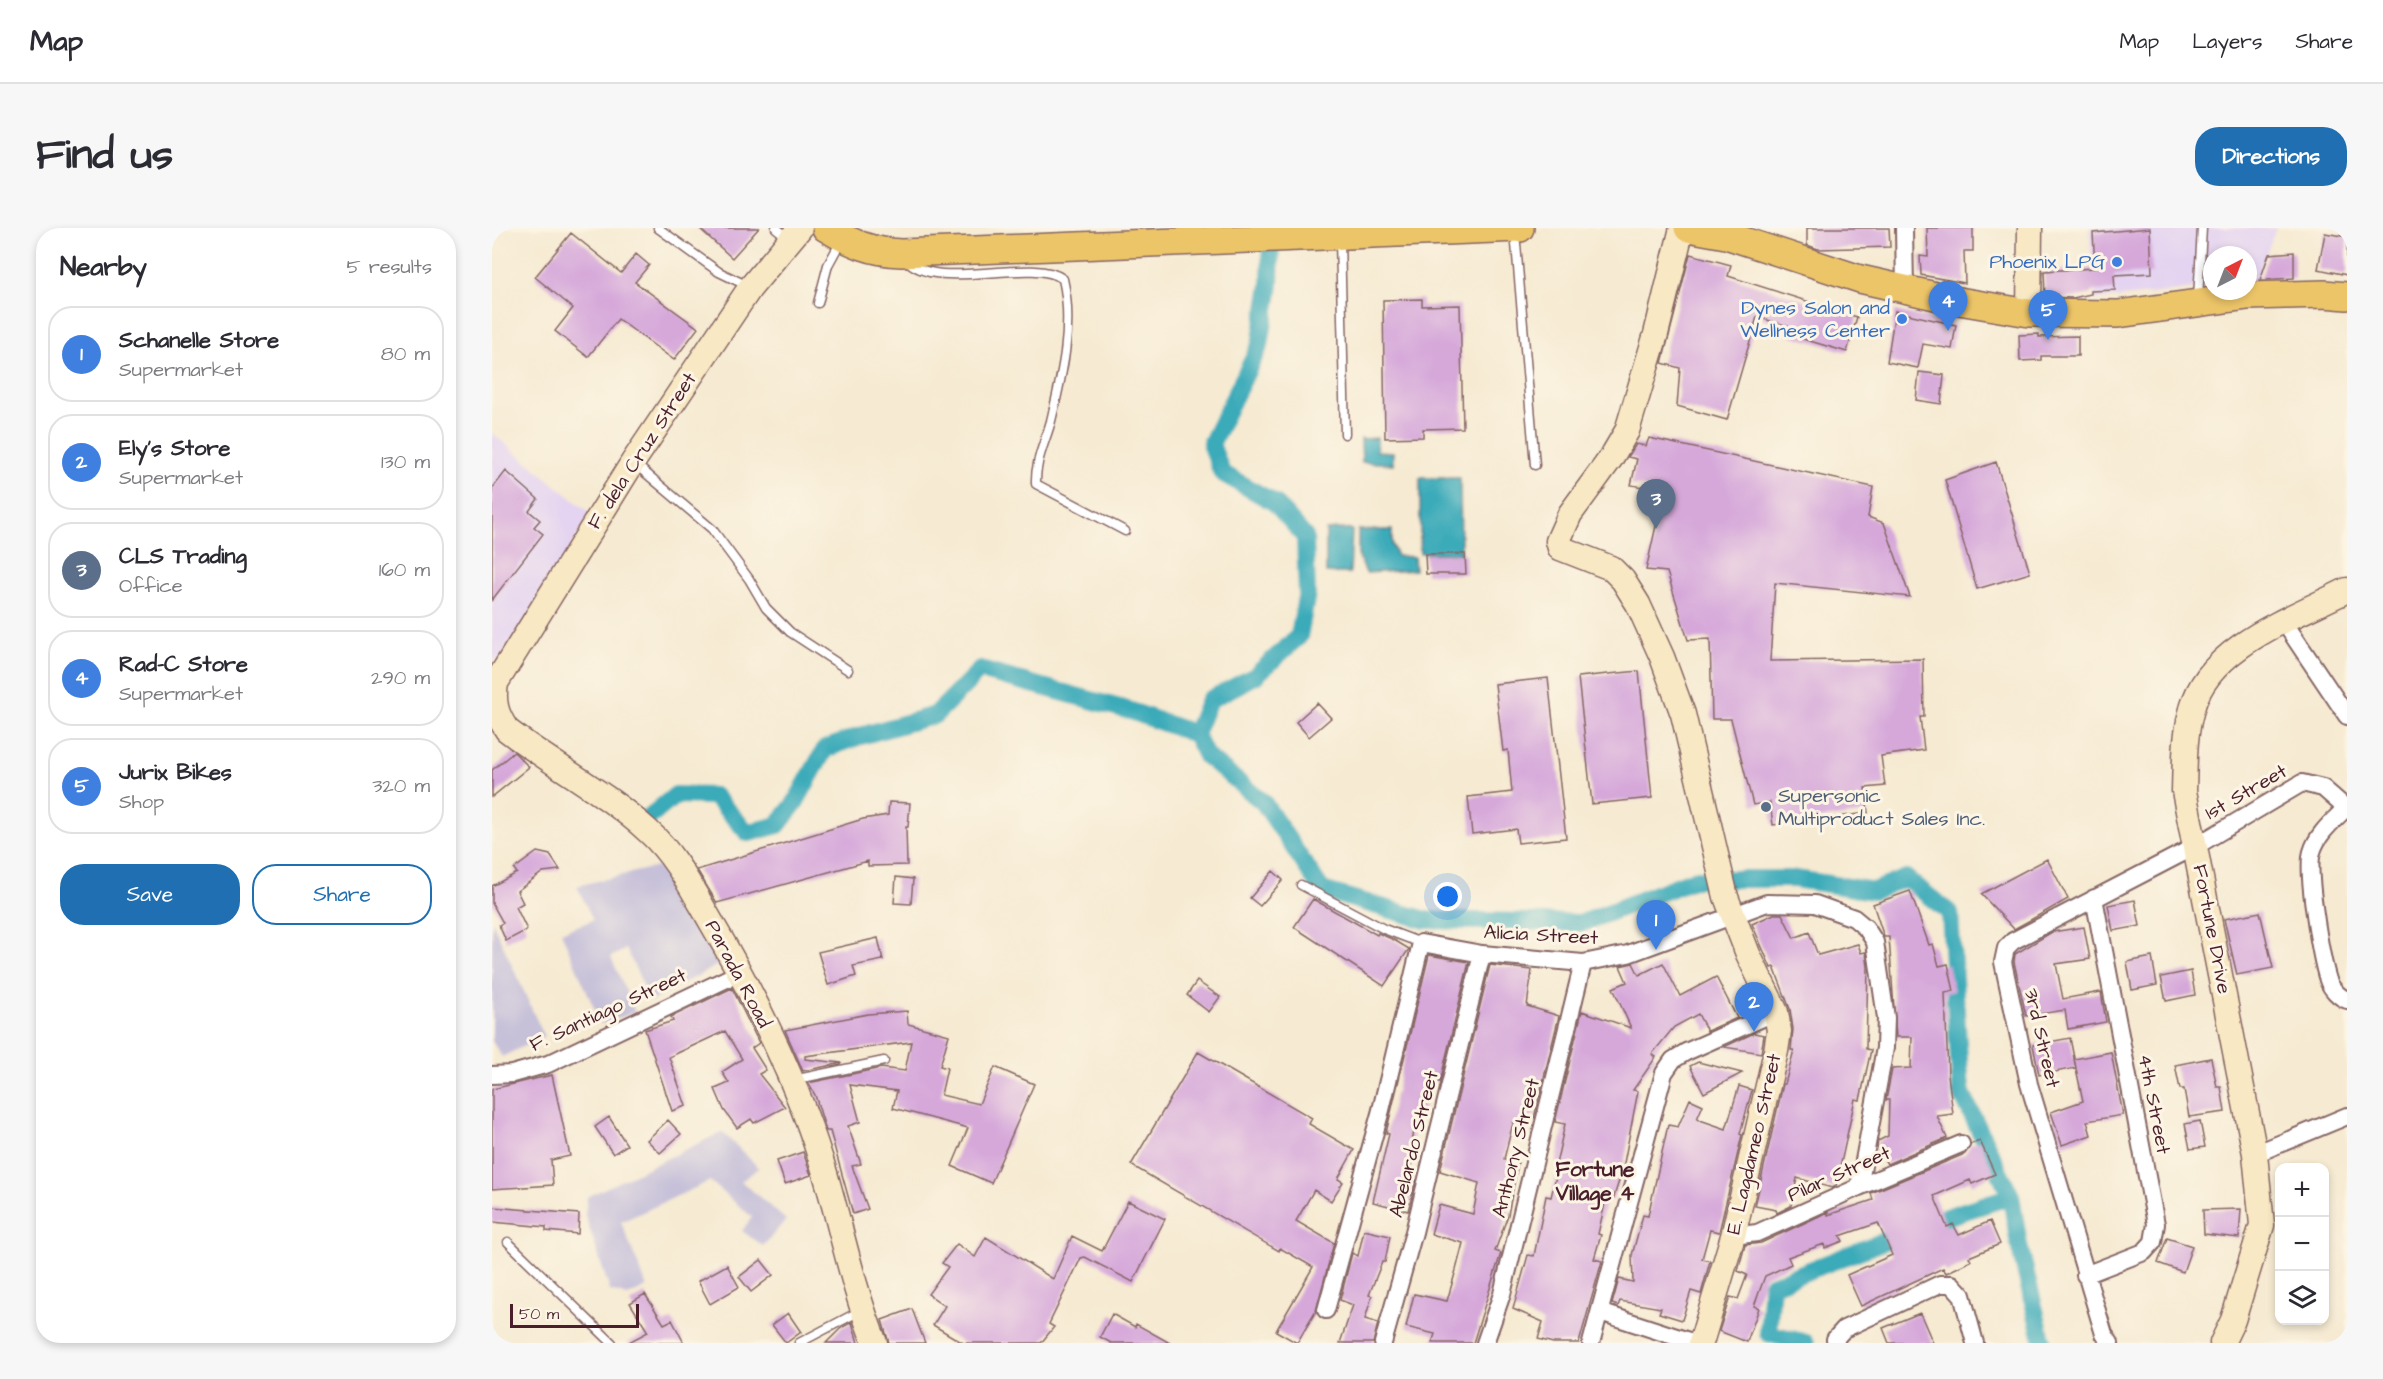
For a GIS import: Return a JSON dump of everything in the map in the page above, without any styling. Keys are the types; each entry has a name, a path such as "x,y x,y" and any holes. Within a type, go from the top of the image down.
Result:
{"main road":[{"path":"834,233 877,252 901,253 1247,241 1333,234 1520,228"},
{"path":"1688,228 1726,235 1860,279 1905,290 2029,313 2118,314 2248,296 2347,296"}],"street":[{"name":"E. Lagdameo Street","path":"1682,228 1656,334 1627,431 1611,458 1570,514 1560,534 1558,545 1611,568 1623,580 1638,604 1683,714 1729,906 1776,1012 1779,1031 1776,1050 1733,1236 1701,1343"},
{"path":"1904,228 1905,290"},
{"path":"2029,313 2030,228"},
{"name":"F. dela Cruz Street","path":"494,681 633,462 789,232"},
{"name":"Fortune Drive","path":"2222,1343 2233,1320 2262,1225 2255,1154 2184,791 2185,744 2192,707 2208,676 2245,642 2347,590"},
{"path":"2284,622 2347,716"},
{"name":"Parada Road","path":"494,681 495,707 507,730 620,809 648,831 668,852 739,973 790,1081 820,1158 875,1343"},
{"name":"1st Street","path":"2196,846 2302,783 2323,788 2346,808"},
{"path":"2346,808 2321,834 2311,853 2313,898 2329,982 2340,997 2347,1000"},
{"name":"3rd Street","path":"2110,1343 2104,1334 2085,1275 2029,1084 2003,962 2007,948 2013,940 2196,846"},
{"name":"4th Street","path":"2085,1275 2144,1251 2153,1242 2156,1224 2094,898"},
{"name":"Alicia Street","path":"1421,943 1482,954 1583,963 1628,954 1729,906 1767,903 1815,904 1854,918 1866,928 1875,942 1886,1018 1886,1048 1859,1187"},
{"path":"1326,1310 1381,1110 1421,943"},
{"name":"Abelardo Street","path":"1383,1343 1414,1232 1482,954"},
{"name":"Anthony Street","path":"1485,1343 1502,1294 1583,963"},
{"name":"F. Santiago Street","path":"492,1075 512,1074 548,1064 739,973"},
{"path":"1591,1343 1664,1073 1673,1060 1686,1052 1776,1012"},
{"path":"2255,1154 2347,1116"},
{"name":"Pilar Street","path":"1733,1236 1757,1233 1961,1144"},
{"path":"1836,1343 1835,1339 1844,1329 1940,1284 1952,1284 1962,1295 1975,1343"},
{"path":"1600,1312 1695,1343"}],"lane":[{"path":"658,228 719,272 750,288"},
{"path":"1515,228 1535,465"},
{"path":"2198,303 2202,228"},
{"path":"818,303 834,233"},
{"path":"1333,234 1345,434"},
{"path":"901,253 910,264 934,274 1038,272 1056,274 1063,279 1067,345 1051,421 1035,468 1035,484 1125,531"},
{"path":"633,462 712,528 749,579 766,608 789,632 848,670"},
{"path":"1301,885 1384,929 1421,943"},
{"path":"790,1081 884,1060"},
{"path":"508,1242 612,1343"},
{"path":"799,1343 864,1309"}],"shaded area":[{"path":"2089,228 2276,228 2257,278 2257,246 2203,246 2203,288 2095,300"},
{"path":"492,433 591,514 501,660 492,659"},
{"path":"668,864 723,962 651,1001 626,949 611,957 635,1012 601,1024 561,932 593,920 577,886"},
{"path":"492,921 544,1036 502,1057 492,1041"},
{"path":"722,1132 759,1168 741,1181 786,1220 763,1246 742,1231 752,1217 710,1181 621,1222 647,1287 628,1296 610,1291 585,1215 587,1197"}],"water":[{"path":"1377,438 1377,451 1393,452 1393,464 1362,462 1361,439"},
{"path":"1420,478 1460,478 1461,553 1420,553"},
{"path":"1326,530 1352,530 1350,573 1326,573"},
{"path":"1358,530 1392,530 1392,545 1397,556 1414,557 1415,570 1366,573 1358,555"}],"building":[{"path":"699,228 759,228 732,258"},
{"path":"1807,228 1889,228 1890,247 1818,249 1807,245"},
{"path":"1927,228 1973,228 1973,251 1964,251 1965,283 1921,275 1920,256 1928,257"},
{"path":"2150,228 2152,273 2114,275 2115,290 2091,291 2091,294 2073,298 2045,297 2044,271 2095,268 2093,233"},
{"path":"571,233 621,273 636,254 649,265 635,282 698,328 674,360 618,319 588,357 555,331 573,308 535,277"},
{"path":"2325,233 2347,237 2347,275 2318,269"},
{"path":"2294,252 2294,278 2260,280 2269,254"},
{"path":"1690,254 1731,265 1728,276 1857,317 1847,352 1786,334 1788,326 1757,317 1727,420 1677,406 1680,368 1662,363"},
{"path":"1422,299 1422,306 1460,305 1463,428 1423,429 1423,437 1385,438 1383,300"},
{"path":"1895,311 1956,325 1952,349 1923,344 1918,368 1887,362"},
{"path":"2039,334 2039,337 2078,336 2078,356 2041,356 2041,360 2020,361 2019,335"},
{"path":"1919,372 1944,375 1941,404 1916,400"},
{"path":"1649,438 1873,487 1868,517 1884,523 1910,597 1775,583 1770,661 1923,659 1924,717 1920,717 1924,750 1881,756 1885,786 1865,788 1868,813 1773,825 1770,802 1753,805 1731,719 1712,719 1710,639 1688,640 1667,572 1646,570 1660,508 1652,507 1656,489 1631,485 1637,459 1628,457 1636,444 1646,446"},
{"path":"1996,462 2030,573 1977,589 1945,480"},
{"path":"506,471 538,499 529,511 540,520 534,527 543,534 492,600 492,489"},
{"path":"1425,554 1465,554 1466,574 1426,574"},
{"path":"1639,671 1652,798 1592,804 1578,677"},
{"path":"1548,678 1566,838 1518,843 1516,829 1472,834 1468,797 1512,792 1508,750 1503,751 1495,684"},
{"path":"1317,703 1331,718 1309,737 1296,722"},
{"path":"514,752 529,767 492,797 492,770"},
{"path":"889,802 910,803 908,827 906,827 907,865 868,866 868,861 717,903 697,870 863,819 888,815"},
{"path":"537,852 550,855 560,870 543,872 517,891 523,903 516,907 527,930 506,941 499,925 503,923 492,903 492,886 517,873 514,869"},
{"path":"2047,859 2068,899 2014,929 1981,894"},
{"path":"1273,871 1283,880 1260,906 1250,898"},
{"path":"896,877 913,879 911,904 894,903"},
{"path":"1910,891 1929,945 1933,944 1939,966 1948,964 1954,991 1945,993 1948,1074 1953,1114 1937,1116 1947,1138 1887,1164 1877,1147 1878,1141 1888,1136 1889,1100 1886,1100 1892,1069 1911,1068 1912,1037 1896,1037 1889,937 1884,937 1873,904"},
{"path":"1313,899 1377,935 1378,933 1394,940 1409,949 1384,986 1294,927"},
{"path":"2135,900 2140,926 2113,931 2108,905"},
{"path":"2260,912 2273,968 2237,975 2224,919"},
{"path":"1774,914 1782,914 1794,938 1809,932 1818,955 1858,944 1861,953 1866,952 1868,967 1866,1049 1871,1050 1860,1100 1855,1099 1836,1186 1832,1188 1797,1178 1791,1206 1777,1213 1776,1210 1755,1206 1783,1084 1785,1084 1794,1050 1791,1050 1793,1029 1790,1009 1774,967 1771,968 1752,924"},
{"path":"2084,927 2090,959 2056,964 2063,999 2101,992 2106,1022 2068,1029 2065,1010 2026,1016 2014,962 2015,954 2052,932"},
{"path":"878,938 883,960 853,966 856,976 828,985 818,952"},
{"path":"1429,955 1469,962 1440,1082 1430,1080 1422,1114 1417,1113 1412,1143 1416,1144 1408,1178 1416,1180 1408,1211 1373,1202 1389,1134 1386,1133"},
{"path":"2152,957 2157,985 2132,990 2127,962"},
{"path":"1633,963 1639,975 1663,963 1680,996 1716,977 1737,1018 1707,1031 1698,1014 1674,1027 1652,1054 1656,1057 1633,1090 1638,1091 1623,1168 1613,1200 1606,1199 1598,1234 1601,1235 1594,1259 1602,1261 1579,1343 1553,1343 1538,1339 1543,1322 1513,1309 1528,1255 1534,1256 1546,1196 1551,1197 1559,1164 1556,1164 1565,1124 1555,1122 1582,1011 1631,1028 1613,988 1627,982 1620,966"},
{"path":"1490,965 1532,970 1527,1006 1559,1016 1534,1118 1531,1117 1529,1126 1513,1123 1504,1159 1518,1163 1508,1215 1495,1251 1501,1253 1473,1343 1432,1343 1435,1334 1406,1327 1414,1294 1447,1301 1456,1270 1463,1243 1431,1234 1439,1205 1473,1214 1479,1183 1440,1171"},
{"path":"2191,971 2195,995 2166,1001 2161,977"},
{"path":"1197,981 1220,997 1209,1012 1187,995"},
{"path":"732,988 759,1043 752,1048 766,1070 759,1074 785,1107 754,1123 751,1119 737,1128 724,1110 715,1089 729,1083 722,1072 742,1059 725,1031 669,1057 686,1106 672,1111 645,1030 673,1021 671,1017"},
{"path":"907,1011 908,1024 949,1035 940,1066 947,1068 941,1095 979,1104 995,1067 1034,1084 991,1183 952,1166 968,1128 893,1108 897,1091 850,1085 860,1122 848,1126 861,1164 852,1166 868,1209 853,1214 830,1131 826,1131 815,1095 808,1083 881,1068 905,1071 911,1042 805,1056 805,1059 842,1063 803,1071 785,1030 868,1014"},
{"path":"1754,1033 1764,1035 1761,1053 1724,1047"},
{"path":"2070,1038 2076,1068 2039,1075 2033,1045"},
{"path":"1198,1052 1312,1118 1309,1124 1354,1150 1338,1179 1343,1182 1331,1201 1314,1190 1296,1221 1334,1243 1316,1311 1297,1343 1276,1331 1313,1267 1280,1248 1279,1251 1131,1165"},
{"path":"2111,1052 2123,1115 2087,1121 2091,1135 2062,1145 2051,1112 2083,1101 2074,1059"},
{"path":"2211,1058 2217,1087 2221,1087 2225,1112 2189,1117 2184,1089 2180,1089 2175,1065"},
{"path":"1698,1062 1742,1073 1704,1093 1690,1066"},
{"path":"552,1075 570,1156 551,1160 553,1185 492,1189 492,1089"},
{"path":"1739,1086 1752,1090 1719,1232 1710,1230 1702,1259 1710,1261 1701,1294 1691,1291 1682,1320 1659,1313 1661,1308 1620,1301 1618,1306 1612,1304 1619,1279 1633,1282 1632,1255 1643,1215 1648,1216 1668,1125 1678,1127 1690,1099 1703,1105 1697,1119 1726,1129"},
{"path":"609,1117 627,1145 613,1154 595,1127"},
{"path":"668,1120 681,1134 660,1153 647,1140"},
{"path":"2200,1121 2205,1147 2190,1149 2185,1124"},
{"path":"1980,1141 1995,1174 1972,1184 1970,1180 1934,1196 1947,1227 1953,1224 1959,1235 1990,1221 2000,1244 1969,1257 1971,1261 1946,1273 1943,1268 1861,1306 1847,1275 1892,1255 1878,1223 1840,1236 1843,1241 1825,1248 1824,1244 1788,1257 1791,1264 1765,1276 1754,1306 1759,1308 1747,1342 1719,1331 1730,1297 1738,1299 1747,1275 1738,1271 1745,1245 1761,1243 1828,1212 1828,1215 1873,1200 1871,1193 1965,1154 1971,1144"},
{"path":"803,1152 811,1175 785,1184 777,1161"},
{"path":"1128,1201 1165,1219 1133,1282 1085,1257 1081,1258 1049,1324 1054,1327 1041,1343 963,1343 933,1325 945,1306 928,1294 948,1267 942,1263 957,1244 975,1257 986,1237 1053,1279 1072,1236 1102,1251"},
{"path":"492,1207 579,1214 578,1234 546,1231 546,1227 492,1222"},
{"path":"2241,1209 2239,1238 2204,1234 2203,1210"},
{"path":"1364,1230 1390,1236 1385,1262 1382,1262 1369,1295 1372,1296 1365,1319 1378,1323 1373,1343 1340,1343 1353,1305 1340,1300 1352,1253 1358,1256"},
{"path":"2167,1238 2192,1246 2183,1272 2158,1263"},
{"path":"761,1260 773,1275 751,1292 739,1277"},
{"path":"727,1265 739,1287 710,1304 698,1281"},
{"path":"645,1294 664,1324 672,1320 684,1343 627,1343 648,1332 630,1303"},
{"path":"912,1309 925,1343 889,1343 882,1320"},
{"path":"788,1313 801,1332 786,1343 772,1325"},
{"path":"1920,1313 1933,1343 1889,1343 1883,1328"},
{"path":"1112,1314 1170,1343 1111,1343 1100,1337"},
{"path":"852,1322 858,1343 826,1343 841,1328"}],"waterway":[{"path":"1271,228 1270,285 1260,345 1211,444 1222,473 1275,503 1305,537 1307,593 1299,636 1255,676 1209,700 1195,734 1206,756 1263,802 1322,890 1426,920 1582,923 1695,879 1795,879 1874,891 1906,878 1950,913 1961,1092 2011,1196 2019,1245 2043,1343"},
{"path":"647,819 676,795 714,796 748,833 778,825 795,803 825,749 857,737 935,715 980,670 1131,711 1195,734"},
{"path":"1806,1343 1768,1333 1772,1285 1946,1217 2011,1196"}],"place":[{"name":"Phoenix LPG","path":"2117,262"},
{"name":"Dynes Salon and Wellness Center","path":"1902,319"},
{"name":"Rad-C Store","path":"1948,331"},
{"name":"Jurix Bikes","path":"2048,340"},
{"name":"CLS Trading","path":"1656,529"},
{"name":"Supersonic Multiproduct Sales Inc.","path":"1766,807"},
{"name":"Schanelle Store","path":"1656,950"},
{"name":"Ely's Store","path":"1754,1032"}],"district":[{"name":"Fortune Village 4","path":"1595,1181"}]}
